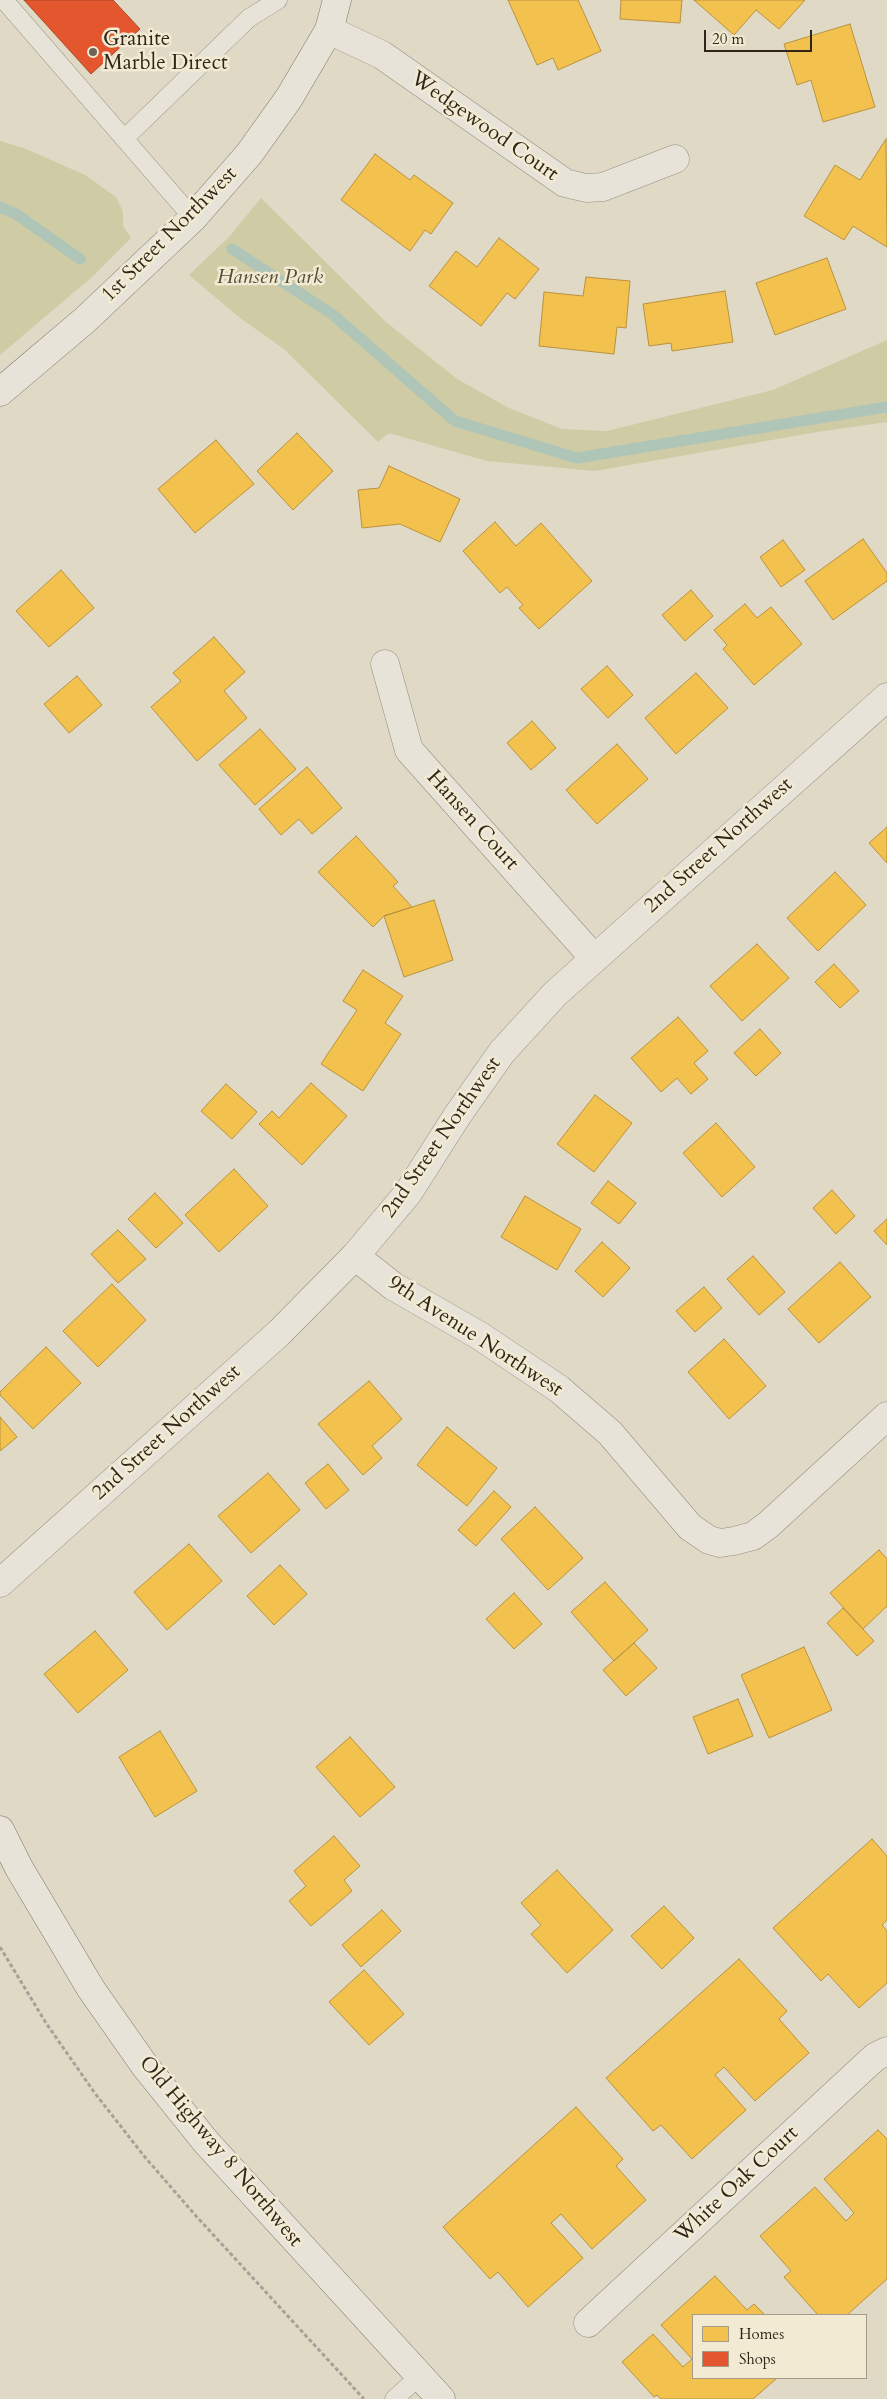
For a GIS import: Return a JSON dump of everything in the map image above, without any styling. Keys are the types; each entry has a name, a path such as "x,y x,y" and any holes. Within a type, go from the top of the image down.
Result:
{"street":[{"name":"1st Street Northwest","path":"0,392 86,320 193,218 248,154 284,106 329,30 337,0"},
{"name":"Wedgewood Court","path":"329,30 382,55 565,183 586,188 603,187 675,159"},
{"name":"Hansen Court","path":"385,664 409,750 594,958"},
{"name":"2nd Street Northwest","path":"0,1583 279,1333 355,1256 408,1193 457,1116 502,1052 555,994 887,697"},
{"name":"9th Avenue Northwest","path":"355,1256 393,1286 480,1336 559,1389 610,1433 690,1527 708,1540 720,1542 752,1536 768,1525 887,1416"},
{"name":"Old Highway 8 Northwest","path":"0,1830 19,1868 91,1989 145,2066 206,2142 441,2399"},
{"name":"White Oak Court","path":"588,2323 875,2057 887,2051"}],"lane":[{"path":"4,0 193,218"},
{"path":"124,138 248,18 278,0"},
{"path":"394,2399 420,2376"}],"path":[{"path":"0,1947 46,2023 94,2092 144,2156 196,2216 364,2399"}],"green space":[{"path":"0,141 26,149 85,175 116,197 123,212 123,226 131,238 92,277 0,355"},
{"name":"Hansen Park","path":"261,198 386,322 457,379 509,408 562,429 607,431 773,390 887,340 887,422 817,432 595,471 487,461 389,433 378,442 284,349 240,318 189,275 229,237"}],"building: Homes":[{"path":"508,0 578,0 601,51 558,70 553,58 537,65"},
{"path":"621,0 682,0 680,23 620,19"},
{"path":"694,0 805,0 779,29 756,10 734,35"},
{"path":"850,24 875,107 823,122 811,80 797,85 784,44"},
{"path":"886,139 887,247 853,226 844,240 804,216 835,165 860,180"},
{"path":"375,154 410,180 414,175 453,203 431,234 425,230 410,251 341,200"},
{"path":"499,238 539,269 515,299 507,293 481,326 429,286 456,251 477,267"},
{"path":"827,258 846,309 775,335 756,283"},
{"path":"586,277 630,281 626,328 617,327 614,354 539,346 544,292 583,296"},
{"path":"725,291 733,342 672,351 671,343 649,346 643,304"},
{"path":"297,433 333,471 293,510 257,471"},
{"path":"216,440 254,484 195,533 158,489"},
{"path":"389,466 460,499 440,542 400,524 362,528 358,490 379,488"},
{"path":"495,522 516,546 541,523 592,581 539,629 519,608 523,605 507,587 500,593 463,551"},
{"path":"863,539 887,573 887,581 833,620 805,581"},
{"path":"783,540 805,570 781,587 760,557"},
{"path":"61,570 94,608 49,647 16,611"},
{"path":"691,590 713,616 685,641 662,615"},
{"path":"745,604 757,618 771,607 802,644 754,685 723,649 727,645 714,630"},
{"path":"214,637 245,672 224,691 247,718 197,761 151,707 181,681 173,673"},
{"path":"607,666 633,695 608,718 581,689"},
{"path":"696,673 728,708 676,754 645,718"},
{"path":"77,676 102,705 69,733 44,704"},
{"path":"532,721 556,748 531,770 507,743"},
{"path":"260,729 296,769 255,805 219,765"},
{"path":"617,744 648,779 597,824 566,790"},
{"path":"307,767 342,808 312,834 299,819 281,835 259,809"},
{"path":"887,827 887,863 869,843"},
{"path":"356,836 398,882 393,886 412,907 384,916 373,927 318,872"},
{"path":"835,872 866,905 818,951 787,918"},
{"path":"434,900 453,960 404,977 384,916"},
{"path":"757,944 789,978 742,1021 710,986"},
{"path":"834,964 859,991 840,1008 815,982"},
{"path":"363,970 403,996 385,1023 401,1034 363,1091 321,1064 357,1010 343,1001"},
{"path":"678,1017 708,1051 694,1063 708,1079 691,1094 677,1078 661,1092 631,1058"},
{"path":"760,1029 781,1053 756,1076 734,1053"},
{"path":"311,1083 347,1116 302,1165 259,1124 272,1111 279,1118"},
{"path":"226,1084 257,1112 232,1139 201,1111"},
{"path":"595,1095 632,1123 594,1172 557,1144"},
{"path":"716,1123 755,1167 722,1197 683,1153"},
{"path":"234,1169 268,1206 219,1252 185,1215"},
{"path":"608,1181 636,1203 619,1224 591,1203"},
{"path":"832,1190 855,1216 836,1234 813,1208"},
{"path":"155,1193 183,1223 156,1248 128,1219"},
{"path":"525,1196 581,1229 557,1270 501,1237"},
{"path":"887,1219 887,1245 874,1231"},
{"path":"118,1230 146,1259 118,1283 91,1254"},
{"path":"602,1242 630,1268 603,1297 575,1271"},
{"path":"753,1256 785,1292 759,1315 727,1279"},
{"path":"840,1262 871,1297 819,1343 788,1309"},
{"path":"112,1284 146,1320 98,1367 63,1331"},
{"path":"704,1287 722,1308 695,1332 676,1311"},
{"path":"724,1339 766,1386 729,1419 688,1372"},
{"path":"46,1347 81,1383 33,1429 0,1395 0,1392"},
{"path":"369,1381 402,1419 372,1446 382,1458 363,1475 318,1424"},
{"path":"0,1417 17,1437 0,1451"},
{"path":"447,1427 497,1468 467,1506 417,1465"},
{"path":"328,1464 349,1490 326,1509 305,1483"},
{"path":"268,1473 300,1510 251,1553 218,1516"},
{"path":"494,1491 511,1507 476,1546 458,1530"},
{"path":"535,1507 583,1558 548,1590 501,1539"},
{"path":"189,1544 222,1581 167,1630 134,1592"},
{"path":"879,1550 887,1559 887,1606 863,1629 830,1593"},
{"path":"280,1565 307,1594 274,1625 247,1596"},
{"path":"605,1582 648,1630 614,1661 571,1612"},
{"path":"514,1593 542,1624 514,1649 486,1619"},
{"path":"843,1608 874,1641 857,1656 827,1623"},
{"path":"95,1631 128,1670 78,1713 44,1674"},
{"path":"634,1643 657,1668 626,1696 603,1670"},
{"path":"804,1647 832,1710 769,1738 741,1675"},
{"path":"738,1699 753,1736 708,1754 693,1717"},
{"path":"160,1731 197,1791 155,1817 119,1757"},
{"path":"350,1737 395,1787 360,1817 316,1767"},
{"path":"334,1836 360,1866 344,1880 352,1891 311,1926 289,1901 306,1886 294,1871"},
{"path":"872,1839 887,1856 887,1920 882,1925 887,1931 887,1983 859,2008 828,1974 821,1981 773,1928"},
{"path":"557,1870 613,1930 567,1973 531,1934 541,1925 521,1903"},
{"path":"664,1906 694,1938 662,1969 631,1936"},
{"path":"382,1910 401,1931 361,1967 342,1945"},
{"path":"739,1959 787,2011 779,2019 809,2053 755,2101 724,2067 715,2075 746,2110 692,2159 661,2125 653,2131 606,2078"},
{"path":"364,1970 404,2014 369,2045 329,2002"},
{"path":"576,2107 623,2159 616,2166 646,2200 592,2249 561,2214 551,2223 583,2258 528,2307 498,2272 490,2279 443,2227"},
{"path":"878,2130 887,2139 887,2279 848,2314 817,2314 784,2277 791,2271 760,2236 815,2187 846,2221 854,2213 824,2179"},
{"path":"715,2276 747,2310 754,2304 764,2314 692,2314 692,2359 661,2325"},
{"path":"653,2334 683,2367 692,2359 692,2379 776,2379 753,2399 661,2399 657,2395 654,2397 622,2362"}],"building: Shops":[{"name":"Granite Marble Direct","path":"24,0 113,0 140,29 91,74"}],"waterway":[{"path":"0,207 16,214 80,259"},
{"path":"232,249 332,314 455,421 577,458 887,407"}],"place":[{"name":"Granite Marble Direct","path":"93,52"}]}
